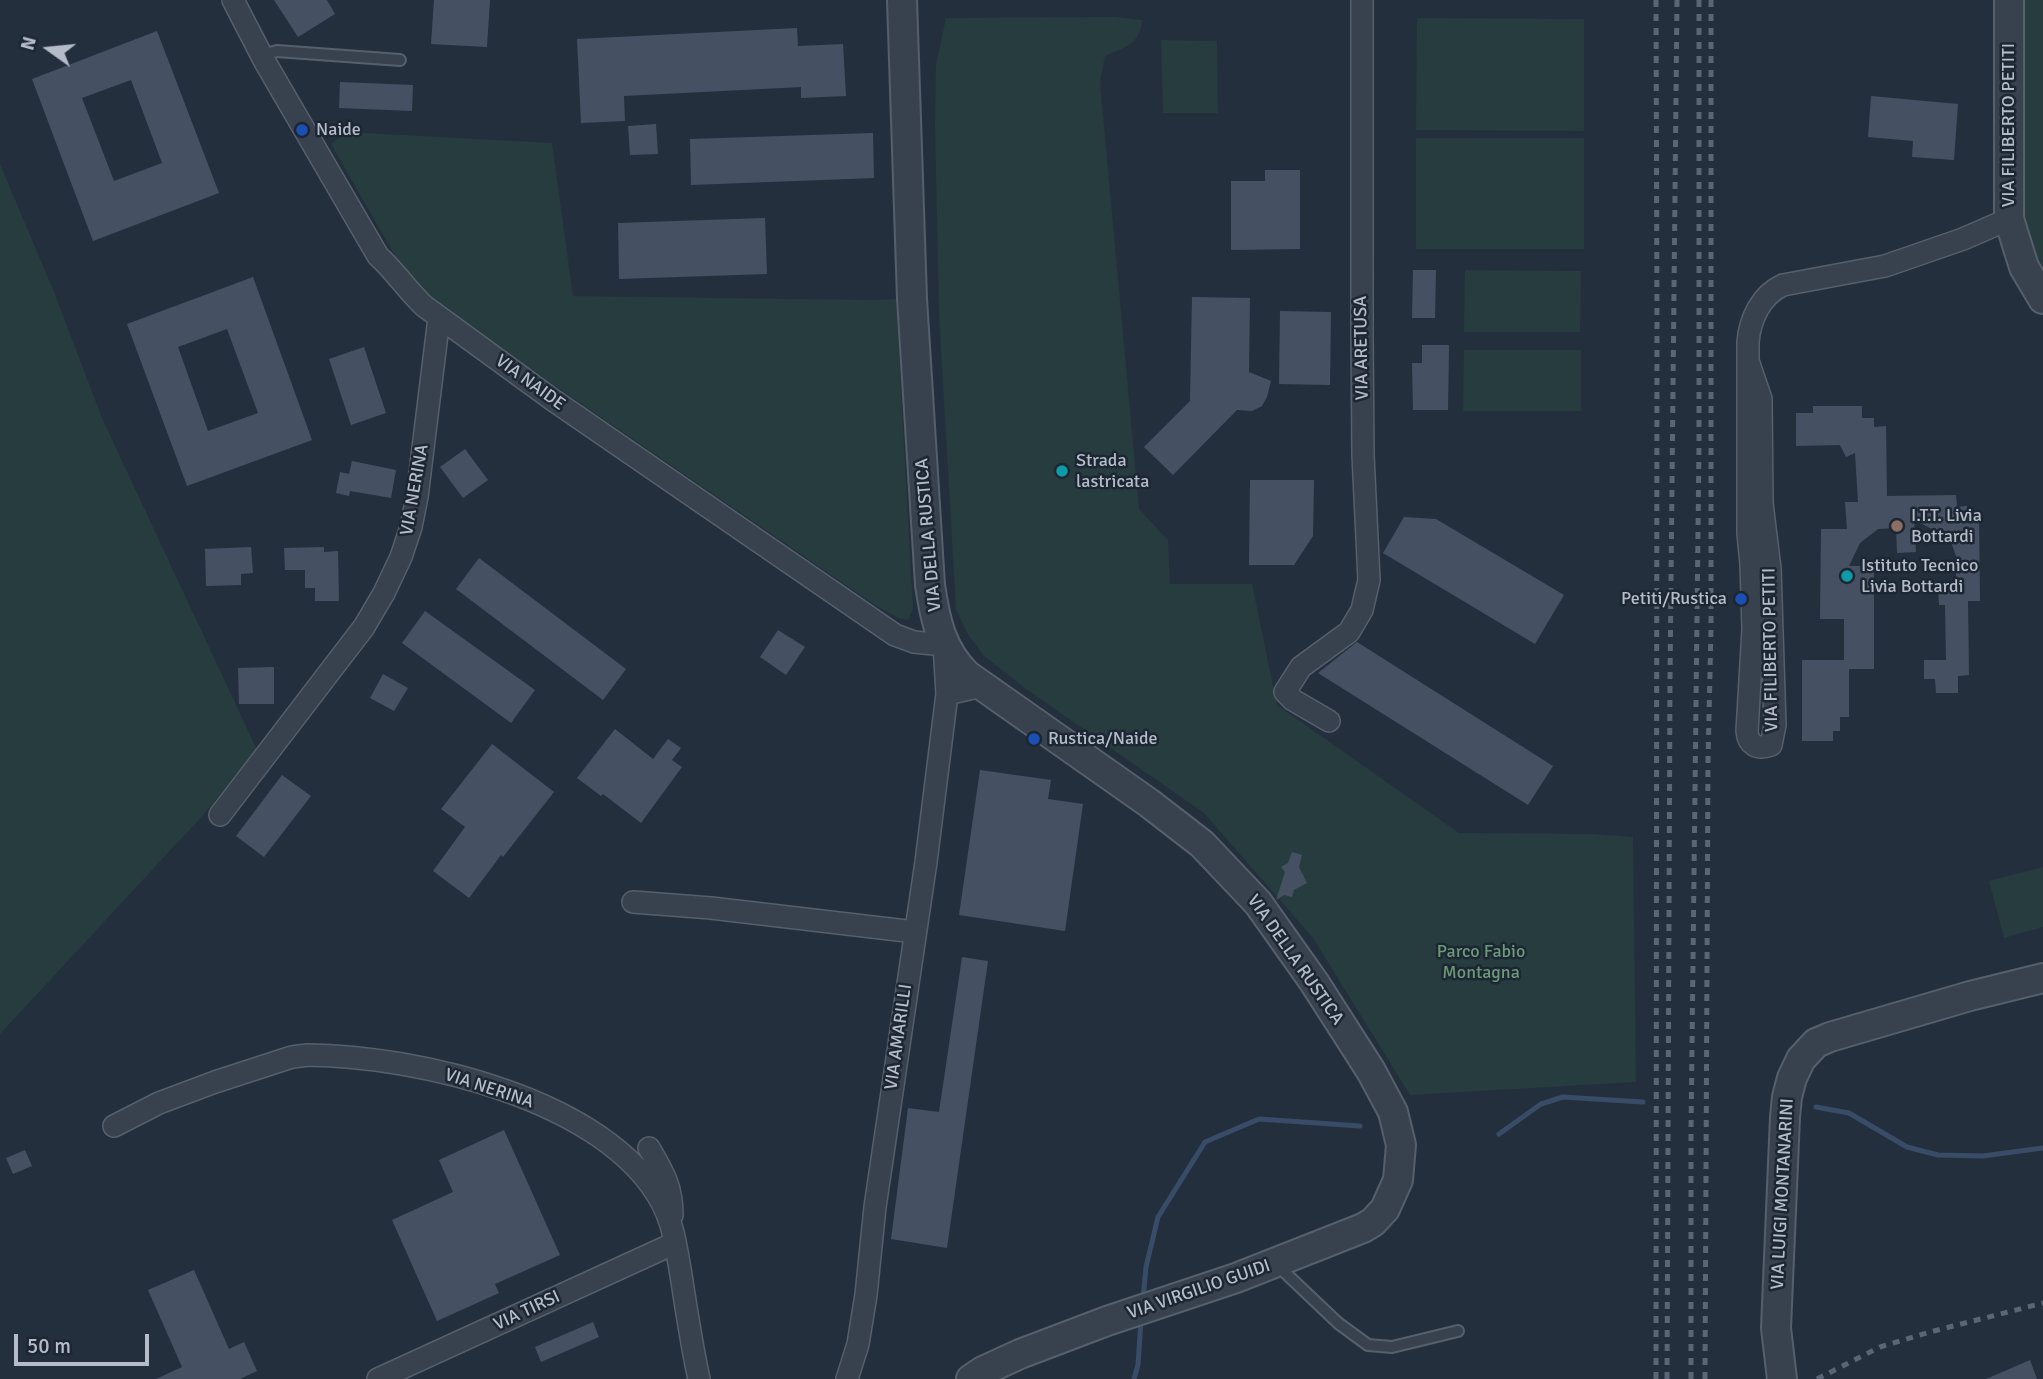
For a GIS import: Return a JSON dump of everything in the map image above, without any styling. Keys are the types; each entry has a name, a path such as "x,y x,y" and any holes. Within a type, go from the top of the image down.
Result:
{"street":[{"name":"VIA NAIDE","path":"233,0 261,55 378,256 392,268 411,294 439,318 553,400 895,635 914,642 944,645"},
{"name":"VIA DELLA RUSTICA","path":"902,0 911,285 930,584 936,620 944,645 960,668 982,686 1149,803 1202,844 1258,903 1321,993 1371,1071 1393,1112 1401,1145 1400,1172"},
{"name":"VIA ARETUSA","path":"1329,720 1293,700 1285,692 1301,667 1349,632 1362,610 1369,580 1363,455 1362,0"},
{"name":"VIA FILIBERTO PETITI","path":"1748,361 1761,400 1762,503 1770,569 1775,725 1771,745 1760,747 1749,742 1747,731 1753,629 1748,533 1748,361 1748,342 1751,325 1760,305 1777,288 1788,283 1885,266 2009,219 2009,0"},
{"path":"2009,219 2024,267 2043,299"},
{"name":"VIA NERINA","path":"220,815 365,627 393,575 411,527 418,498 439,318"},
{"name":"VIA AMARILLI","path":"847,1379 858,1344 866,1295 875,1208 947,694 944,645"},
{"path":"947,694 982,686"},
{"path":"633,902 711,908 915,932"},
{"name":"VIA LUIGI MONTANARINI","path":"1782,1379 1776,1328 1784,1117 1792,1077 1801,1059 1816,1043 1830,1037 1970,996 2043,978"},
{"name":"VIA NERINA","path":"114,1126 159,1103 292,1057 308,1055 409,1064 477,1082 568,1117 603,1140 646,1178 662,1203 674,1236 699,1379"},
{"path":"649,1148 667,1179 674,1236"},
{"name":"VIA VIRGILIO GUIDI","path":"971,1379 1020,1354 1107,1321 1237,1278 1352,1234 1373,1222 1388,1204 1400,1172"},
{"name":"VIA TIRSI","path":"378,1379 674,1236"}],"lane":[{"path":"261,55 277,51 400,60"},
{"path":"1275,1263 1338,1323 1368,1345 1392,1347 1458,1331"}],"green space":[{"path":"2023,0 2043,0 2043,273 2036,261 2024,213"},
{"name":"Parco Fabio Montagna","path":"1115,17 1142,20 1135,40 1105,56 1100,82 1139,509 1168,540 1170,584 1252,584 1277,705 1459,833 1633,837 1636,1082 1410,1095 1313,938 1204,813 1026,689 984,656 967,633 956,609 939,313 936,65 946,18"},
{"path":"1417,18 1584,19 1584,131 1416,130"},
{"path":"1161,40 1217,41 1218,113 1163,113"},
{"path":"346,132 552,143 573,296 896,299 913,609 908,620 898,618 875,605 465,324 413,282 331,144"},
{"path":"1416,138 1584,138 1584,249 1416,249"},
{"path":"0,164 54,292 102,418 257,750 204,814 0,1034"},
{"path":"1465,270 1581,271 1580,332 1464,332"},
{"path":"1464,350 1581,350 1581,411 1463,411"},
{"path":"2043,867 2043,927 2004,938 1989,881"}],"building":[{"path":"274,0 327,0 335,14 298,37"},
{"path":"434,0 490,0 487,47 431,44"},
{"path":"797,28 798,46 843,44 846,96 801,98 801,87 624,96 625,121 581,123 577,39"},
{"path":"157,31 219,193 93,241 32,79","holes":["131,80 162,163 114,181 82,98"]},
{"path":"340,82 413,85 412,111 339,108"},
{"path":"1871,96 1958,104 1954,160 1912,157 1913,141 1868,137"},
{"path":"656,124 658,154 630,155 628,126"},
{"path":"873,133 874,178 691,185 690,139"},
{"path":"1265,170 1300,170 1300,249 1231,250 1231,181 1265,181"},
{"path":"765,218 767,274 619,279 618,223"},
{"path":"1413,270 1436,270 1435,318 1412,318"},
{"path":"253,277 312,440 187,486 127,324","holes":["227,329 258,413 208,431 178,347"]},
{"path":"1192,297 1250,298 1249,372 1271,381 1262,406 1252,411 1237,410 1173,475 1144,447 1190,401"},
{"path":"1280,311 1331,312 1330,385 1279,384"},
{"path":"1422,345 1449,345 1448,410 1413,410 1412,363 1422,363"},
{"path":"364,347 386,413 351,425 329,359"},
{"name":"Istituto Tecnico Livia Bottardi","path":"1813,406 1862,406 1862,418 1874,418 1874,427 1886,426 1887,496 1956,495 1957,507 1967,506 1968,519 1979,519 1980,601 1968,601 1969,675 1958,676 1958,693 1936,693 1935,679 1924,679 1924,660 1946,660 1945,605 1939,605 1938,587 1956,587 1956,556 1950,539 1944,540 1938,532 1914,520 1916,552 1897,553 1896,528 1878,529 1860,543 1849,566 1874,566 1874,669 1849,669 1849,717 1840,717 1840,731 1833,731 1833,741 1802,741 1802,660 1844,660 1844,619 1820,619 1821,529 1847,529 1845,502 1858,502 1855,453 1846,457 1840,445 1796,446 1796,413 1813,413"},
{"path":"465,449 488,480 463,498 440,467"},
{"path":"352,461 396,470 391,498 350,491 349,496 336,493 340,472 349,474"},
{"path":"1250,480 1314,480 1313,536 1294,565 1249,565"},
{"path":"1404,517 1436,519 1564,595 1535,644 1383,553"},
{"path":"251,547 253,573 241,574 241,585 206,586 205,549"},
{"path":"324,547 324,552 338,551 339,601 315,601 315,588 305,588 305,570 285,570 284,548"},
{"path":"479,558 626,669 603,700 456,589"},
{"path":"425,611 535,690 511,723 402,643"},
{"path":"778,630 805,647 786,675 760,657"},
{"path":"1357,642 1553,766 1528,805 1318,673"},
{"path":"274,667 274,704 239,704 238,668"},
{"path":"383,674 408,688 394,711 370,698"},
{"path":"615,729 653,759 668,739 681,748 672,760 682,767 641,823 577,778"},
{"path":"492,744 554,792 469,898 433,871 465,827 441,809"},
{"path":"980,770 1051,780 1048,799 1083,804 1065,931 959,915"},
{"path":"282,775 311,796 264,857 236,836"},
{"path":"1292,852 1302,855 1299,867 1307,883 1294,890 1292,897 1284,895 1276,900 1285,872 1281,867 1288,863"},
{"path":"962,957 988,961 947,1248 891,1239 908,1108 939,1112"},
{"path":"504,1130 560,1255 495,1284 499,1293 437,1321 392,1220 453,1192 439,1160"},
{"path":"25,1150 32,1166 13,1174 6,1158"},
{"path":"194,1270 229,1349 244,1342 257,1371 240,1379 156,1379 182,1367 148,1290"},
{"path":"593,1322 599,1337 541,1362 535,1347"},
{"path":"2030,1360 2037,1379 1986,1379"}],"waterway":[{"path":"1499,1134 1541,1104 1563,1097 1643,1102"},
{"path":"1816,1107 1849,1113 1907,1147 1938,1155 1983,1156 2043,1148"},
{"path":"1143,1299 1146,1267 1158,1217 1205,1142 1259,1119 1360,1126"},
{"path":"1134,1379 1138,1365 1141,1320"}],"railway":[{"path":"1656,0 1656,1379"},
{"path":"1667,1379 1677,0"},
{"path":"1691,1379 1691,1133 1699,446 1699,0"},
{"path":"1705,1379 1711,628 1711,0"},
{"path":"1817,1379 1880,1347 2043,1303"}],"place":[{"name":"Naide","path":"302,130"},
{"name":"Strada lastricata","path":"1062,471"},
{"name":"I.T.T. Livia Bottardi","path":"1897,526"},
{"name":"Istituto Tecnico Livia Bottardi","path":"1847,576"},
{"name":"Petiti/Rustica","path":"1741,599"},
{"name":"Rustica/Naide","path":"1034,739"}]}
